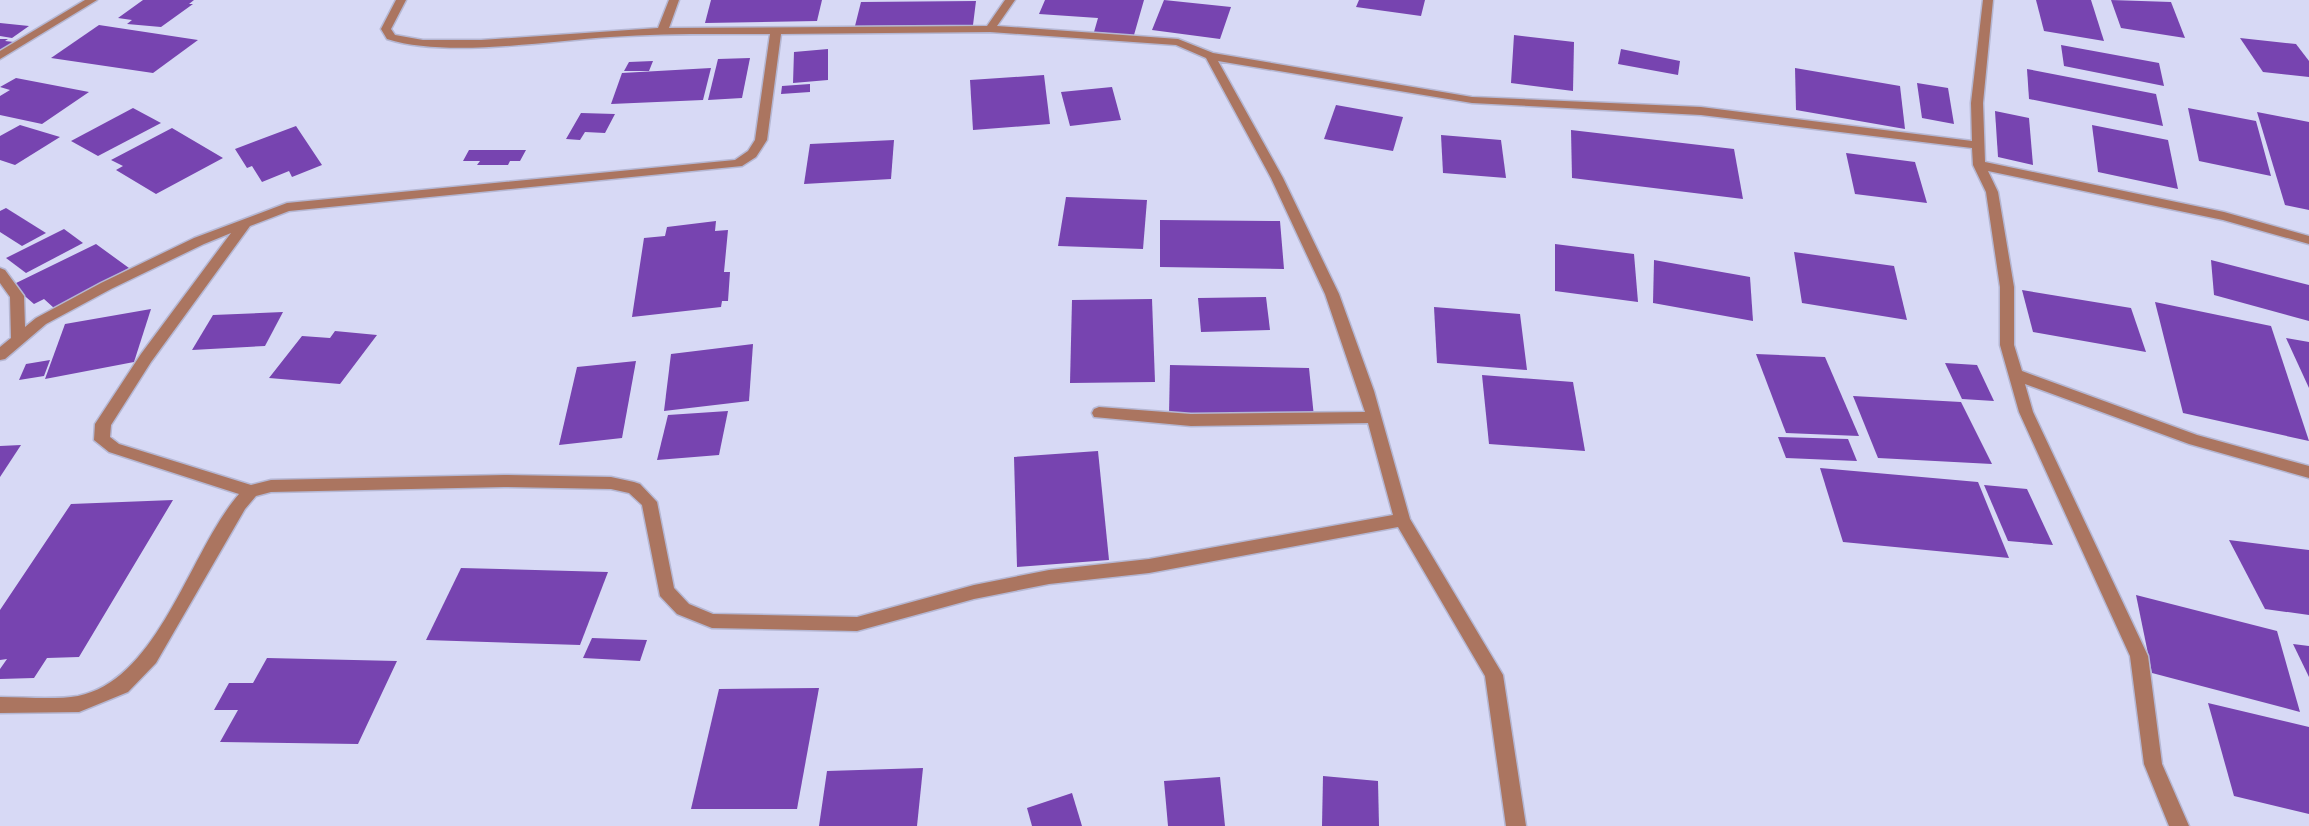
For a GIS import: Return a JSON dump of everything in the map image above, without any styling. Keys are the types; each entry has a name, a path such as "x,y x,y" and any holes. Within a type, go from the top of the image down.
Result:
{"street":[{"path":"0,56 92,0"},
{"path":"401,0 386,29 391,37 409,43 503,44 607,32 990,29 1178,42 1210,56 1472,100 1701,111 1978,145"},
{"path":"662,31 674,0"},
{"path":"990,29 1010,0"},
{"path":"1988,0 1977,103 1979,165 1992,192 2007,287 2007,345 2026,412 2139,656 2153,764 2180,826"},
{"path":"0,355 41,321 106,286 199,241 287,207 738,164 752,154 761,140 776,30"},
{"path":"1210,56 1277,178 1332,294 1374,417 1402,520 1494,675 1516,826"},
{"path":"1979,165 2224,216 2309,240"},
{"path":"247,221 102,424 102,440 114,448 251,490 271,486 504,481 611,483 634,489 649,502 666,591 683,609 712,621 857,624 974,592 1049,577 1149,566 1402,520"},
{"path":"0,273 17,297 18,339"},
{"path":"2016,375 2194,440 2309,472"},
{"path":"1099,413 1191,420 1374,417"},
{"path":"0,705 79,704 122,686 150,658 239,505 251,490"}],"building":[{"path":"143,0 194,0 189,4 193,4 161,27 127,24 132,20 118,18"},
{"path":"711,0 822,0 817,21 705,23"},
{"path":"1045,0 1144,0 1134,35 1094,32 1098,18 1039,14"},
{"path":"1164,0 1231,7 1220,39 1152,30"},
{"path":"1359,0 1425,0 1421,16 1356,7"},
{"path":"2036,0 2091,0 2104,41 2044,31"},
{"path":"2111,0 2171,2 2185,38 2121,28"},
{"path":"976,1 973,25 855,26 861,2"},
{"path":"0,23 29,26 12,38 0,36"},
{"path":"99,25 198,40 153,73 51,58"},
{"path":"1514,35 1574,42 1573,91 1511,83"},
{"path":"2240,38 2296,44 2309,61 2309,77 2263,72"},
{"path":"0,39 8,39 5,41 14,42 0,53"},
{"path":"2061,45 2159,63 2164,86 2064,66"},
{"path":"828,49 828,80 793,83 794,52"},
{"path":"1621,49 1680,61 1678,75 1618,64"},
{"path":"750,58 742,98 708,100 718,59"},
{"path":"653,61 649,71 624,71 629,62"},
{"path":"711,68 703,100 611,104 622,73"},
{"path":"1795,68 1900,86 1905,129 1796,110"},
{"path":"2027,69 2156,94 2163,126 2029,99"},
{"path":"1044,75 1050,124 973,130 970,80"},
{"path":"16,78 89,92 42,124 0,115 0,96 10,90 0,87"},
{"path":"1917,83 1948,88 1954,124 1922,118"},
{"path":"810,84 810,92 781,94 782,86"},
{"path":"1112,87 1121,120 1070,126 1061,92"},
{"path":"1336,105 1403,117 1393,151 1324,139"},
{"path":"133,108 161,123 98,156 71,141"},
{"path":"2188,108 2256,121 2271,176 2199,161"},
{"path":"1995,111 2029,118 2033,165 1998,157"},
{"path":"2257,112 2309,122 2309,210 2285,205"},
{"path":"581,113 615,114 605,133 585,132 580,140 566,139"},
{"path":"20,125 60,137 15,165 0,160 0,136"},
{"path":"2092,125 2168,140 2178,189 2098,172"},
{"path":"296,126 322,165 292,177 289,171 262,182 252,166 247,168 235,149"},
{"path":"172,128 223,158 156,194 116,170 123,166 111,160"},
{"path":"1571,130 1734,149 1743,199 1572,178"},
{"path":"1441,135 1501,140 1506,178 1443,173"},
{"path":"894,140 891,179 804,184 810,144"},
{"path":"469,150 526,150 520,161 510,161 508,165 477,165 480,161 463,161"},
{"path":"1846,153 1915,162 1927,203 1855,194"},
{"path":"1066,197 1147,200 1143,249 1058,246"},
{"path":"6,208 46,233 22,246 0,232 0,211"},
{"path":"1160,220 1280,221 1284,269 1160,267"},
{"path":"716,221 715,231 728,230 724,272 730,272 728,301 722,301 721,307 632,317 644,238 665,236 667,227"},
{"path":"64,229 83,243 26,273 6,258"},
{"path":"96,244 129,268 54,308 44,299 34,304 12,285"},
{"path":"1555,244 1634,254 1638,302 1555,291"},
{"path":"1794,252 1894,266 1907,320 1802,303"},
{"path":"1654,260 1750,277 1753,321 1653,303"},
{"path":"2211,260 2309,285 2309,321 2214,295"},
{"path":"2022,290 2131,308 2146,352 2033,332"},
{"path":"1266,297 1270,330 1201,332 1198,298"},
{"path":"1152,299 1155,382 1070,383 1072,300"},
{"path":"2155,302 2271,326 2309,441 2183,413"},
{"path":"1434,307 1520,314 1527,370 1437,363"},
{"path":"151,309 134,362 45,379 65,324"},
{"path":"283,312 265,346 192,350 213,315"},
{"path":"335,331 377,335 340,384 269,378 302,336 330,338"},
{"path":"2286,338 2309,342 2309,388"},
{"path":"753,344 749,401 664,411 671,354"},
{"path":"1756,354 1825,357 1859,436 1786,433"},
{"path":"50,360 44,376 19,380 26,364"},
{"path":"636,361 622,438 559,445 577,367"},
{"path":"1945,363 1977,365 1994,401 1962,399"},
{"path":"1170,365 1309,368 1314,417 1169,414"},
{"path":"1482,375 1573,382 1585,451 1489,444"},
{"path":"1853,396 1961,402 1992,464 1878,458"},
{"path":"728,411 719,455 657,460 668,415"},
{"path":"1778,437 1848,439 1857,461 1786,458"},
{"path":"21,445 0,477 0,446"},
{"path":"1098,451 1109,560 1017,567 1014,457"},
{"path":"1820,468 1978,482 2009,558 1843,542"},
{"path":"1984,485 2027,489 2053,545 2008,541"},
{"path":"173,500 79,657 47,658 34,678 0,679 0,669 7,659 0,660 0,610 71,504"},
{"path":"2229,540 2309,550 2309,615 2265,609"},
{"path":"461,568 608,572 580,645 426,640"},
{"path":"2136,595 2277,631 2300,712 2152,673"},
{"path":"592,638 647,640 640,661 583,658"},
{"path":"2293,644 2309,646 2309,677"},
{"path":"267,658 397,661 358,744 220,742 238,710 214,710 229,683 253,683"},
{"path":"819,688 797,809 691,809 719,689"},
{"path":"2208,703 2309,727 2309,814 2234,796"},
{"path":"923,768 917,826 819,826 827,771"},
{"path":"1323,776 1378,781 1379,826 1322,826"},
{"path":"1220,777 1225,826 1168,826 1164,781"},
{"path":"1072,793 1082,826 1032,826 1027,808"}]}
